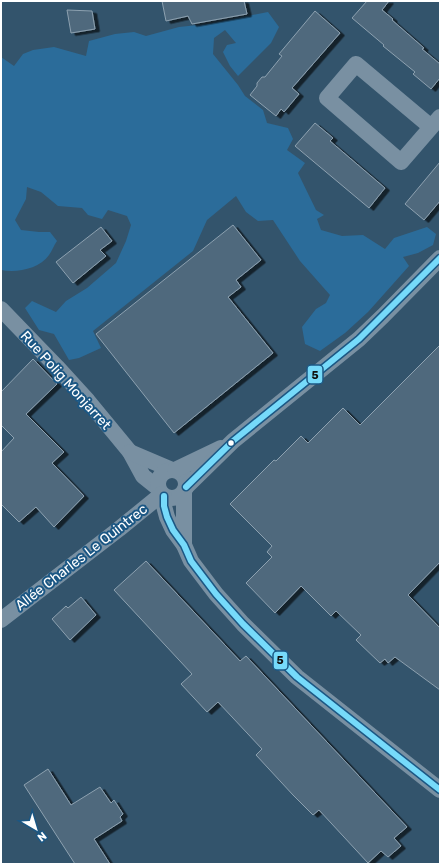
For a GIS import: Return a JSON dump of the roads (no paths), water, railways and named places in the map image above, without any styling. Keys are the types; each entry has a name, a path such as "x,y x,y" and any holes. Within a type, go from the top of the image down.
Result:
{"street":[{"path":"356,64 436,122 401,162 327,98 356,64"},
{"path":"161,493 174,498 181,495 233,441 359,338 407,294 440,258"},
{"name":"Rue Polig Monjarret","path":"1,309 57,367 130,452 143,476 161,493"},
{"path":"233,441 165,471 159,477 158,481 167,517 173,530 184,545 191,561 200,575 216,594 277,659 335,708 440,790"},
{"name":"Rue Polig Monjarret","path":"130,452 172,469"},
{"path":"172,469 182,473 186,481 184,545"},
{"name":"Allée Charles Le Quintrec","path":"1,620 119,529 161,493"}]}
